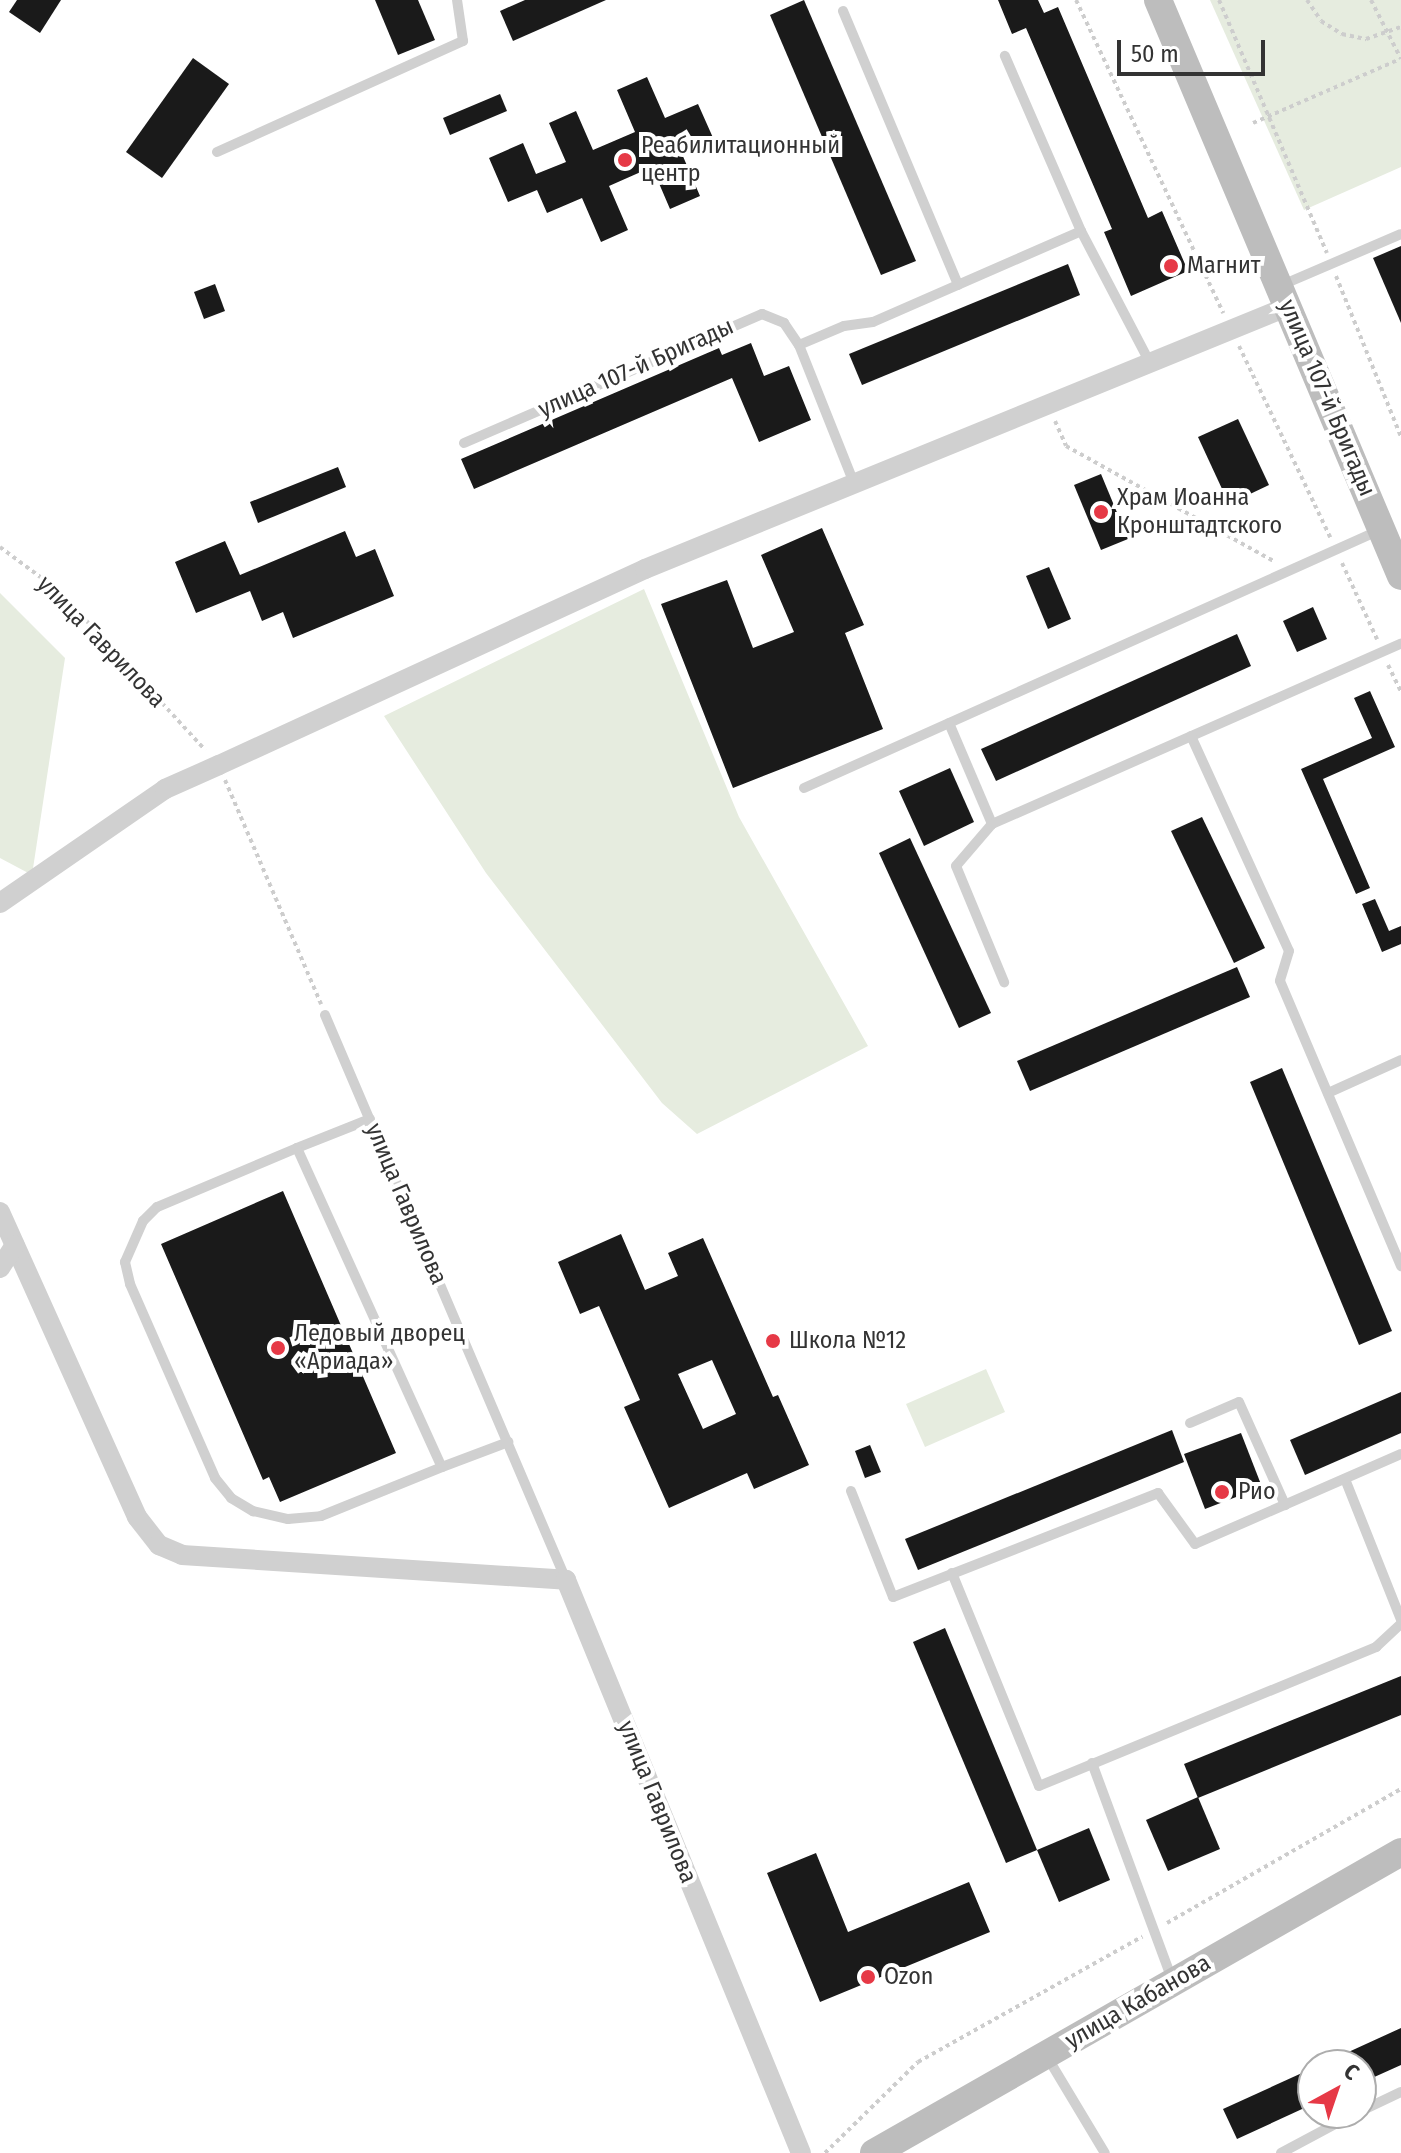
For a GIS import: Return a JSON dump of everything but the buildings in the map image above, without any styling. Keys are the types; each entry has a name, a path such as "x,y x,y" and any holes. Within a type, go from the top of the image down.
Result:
{"main road":[{"name":"улица 107-й Бригады","path":"1158,0 1401,576"},
{"name":"улица Кабанова","path":"874,2153 1401,1852"}],"street":[{"path":"0,903 165,789 645,569 1232,331 1284,296"},
{"path":"0,1212 137,1517 159,1545 182,1555 566,1580"},
{"path":"0,1268 15,1245"},
{"name":"улица Гаврилова","path":"566,1580 801,2153"}],"lane":[{"path":"217,152 463,41 457,0"},
{"path":"843,11 958,285"},
{"path":"1005,56 1081,231 1150,363"},
{"path":"799,345 844,326 873,322 1081,231"},
{"path":"1284,296 1332,264 1401,234"},
{"name":"улица 107-й Бригады","path":"464,443 762,314 784,323 799,345 854,483"},
{"path":"804,788 1382,529"},
{"path":"1004,982 956,866 992,824 1401,644"},
{"path":"949,723 992,824"},
{"path":"1191,736 1289,951 1280,981 1401,1266"},
{"name":"улица Гаврилова","path":"325,1015 566,1580"},
{"path":"1328,1093 1401,1060"},
{"path":"370,1119 157,1207 143,1221 125,1262 130,1284 215,1478 231,1498 253,1511 288,1519 321,1516 508,1442"},
{"path":"297,1148 442,1467"},
{"path":"1190,1423 1239,1402 1285,1505"},
{"path":"851,1491 893,1597 1158,1493 1195,1544 1401,1454"},
{"path":"952,1573 1039,1786 1376,1647 1401,1622 1345,1479"},
{"path":"1092,1763 1173,1982"},
{"path":"1046,2055 1105,2153"},
{"path":"1377,2103 1401,2092"},
{"path":"1281,2153 1326,2129"}],"path":[{"path":"1076,0 1401,692"},
{"path":"1219,0 1332,264 1401,437"},
{"path":"1307,0 1321,21 1342,34 1366,39 1387,36 1401,27"},
{"path":"1253,123 1400,60 1371,0"},
{"path":"1047,404 1066,446 1116,478 1292,569"},
{"name":"улица Гаврилова","path":"0,547 59,591 219,765 325,1015"},
{"path":"825,2153 918,2062 1401,1789"}],"shaded area":[{"path":"1210,0 1401,0 1401,167 1304,210"},
{"path":"644,589 739,817 868,1046 697,1134 662,1103 486,873 384,716"},
{"path":"0,593 65,658 32,875 0,858"},
{"path":"986,1369 1005,1412 925,1447 906,1404"}],"place":[{"name":"Реабилитационный центр","path":"625,160"},
{"name":"Магнит","path":"1171,266"},
{"name":"Храм Иоанна Кронштадтского","path":"1101,512"},
{"name":"Школа №12","path":"773,1341"},
{"name":"Ледовый дворец «Ариада»","path":"278,1348"},
{"name":"Рио","path":"1222,1492"},
{"name":"Ozon","path":"868,1977"}]}
